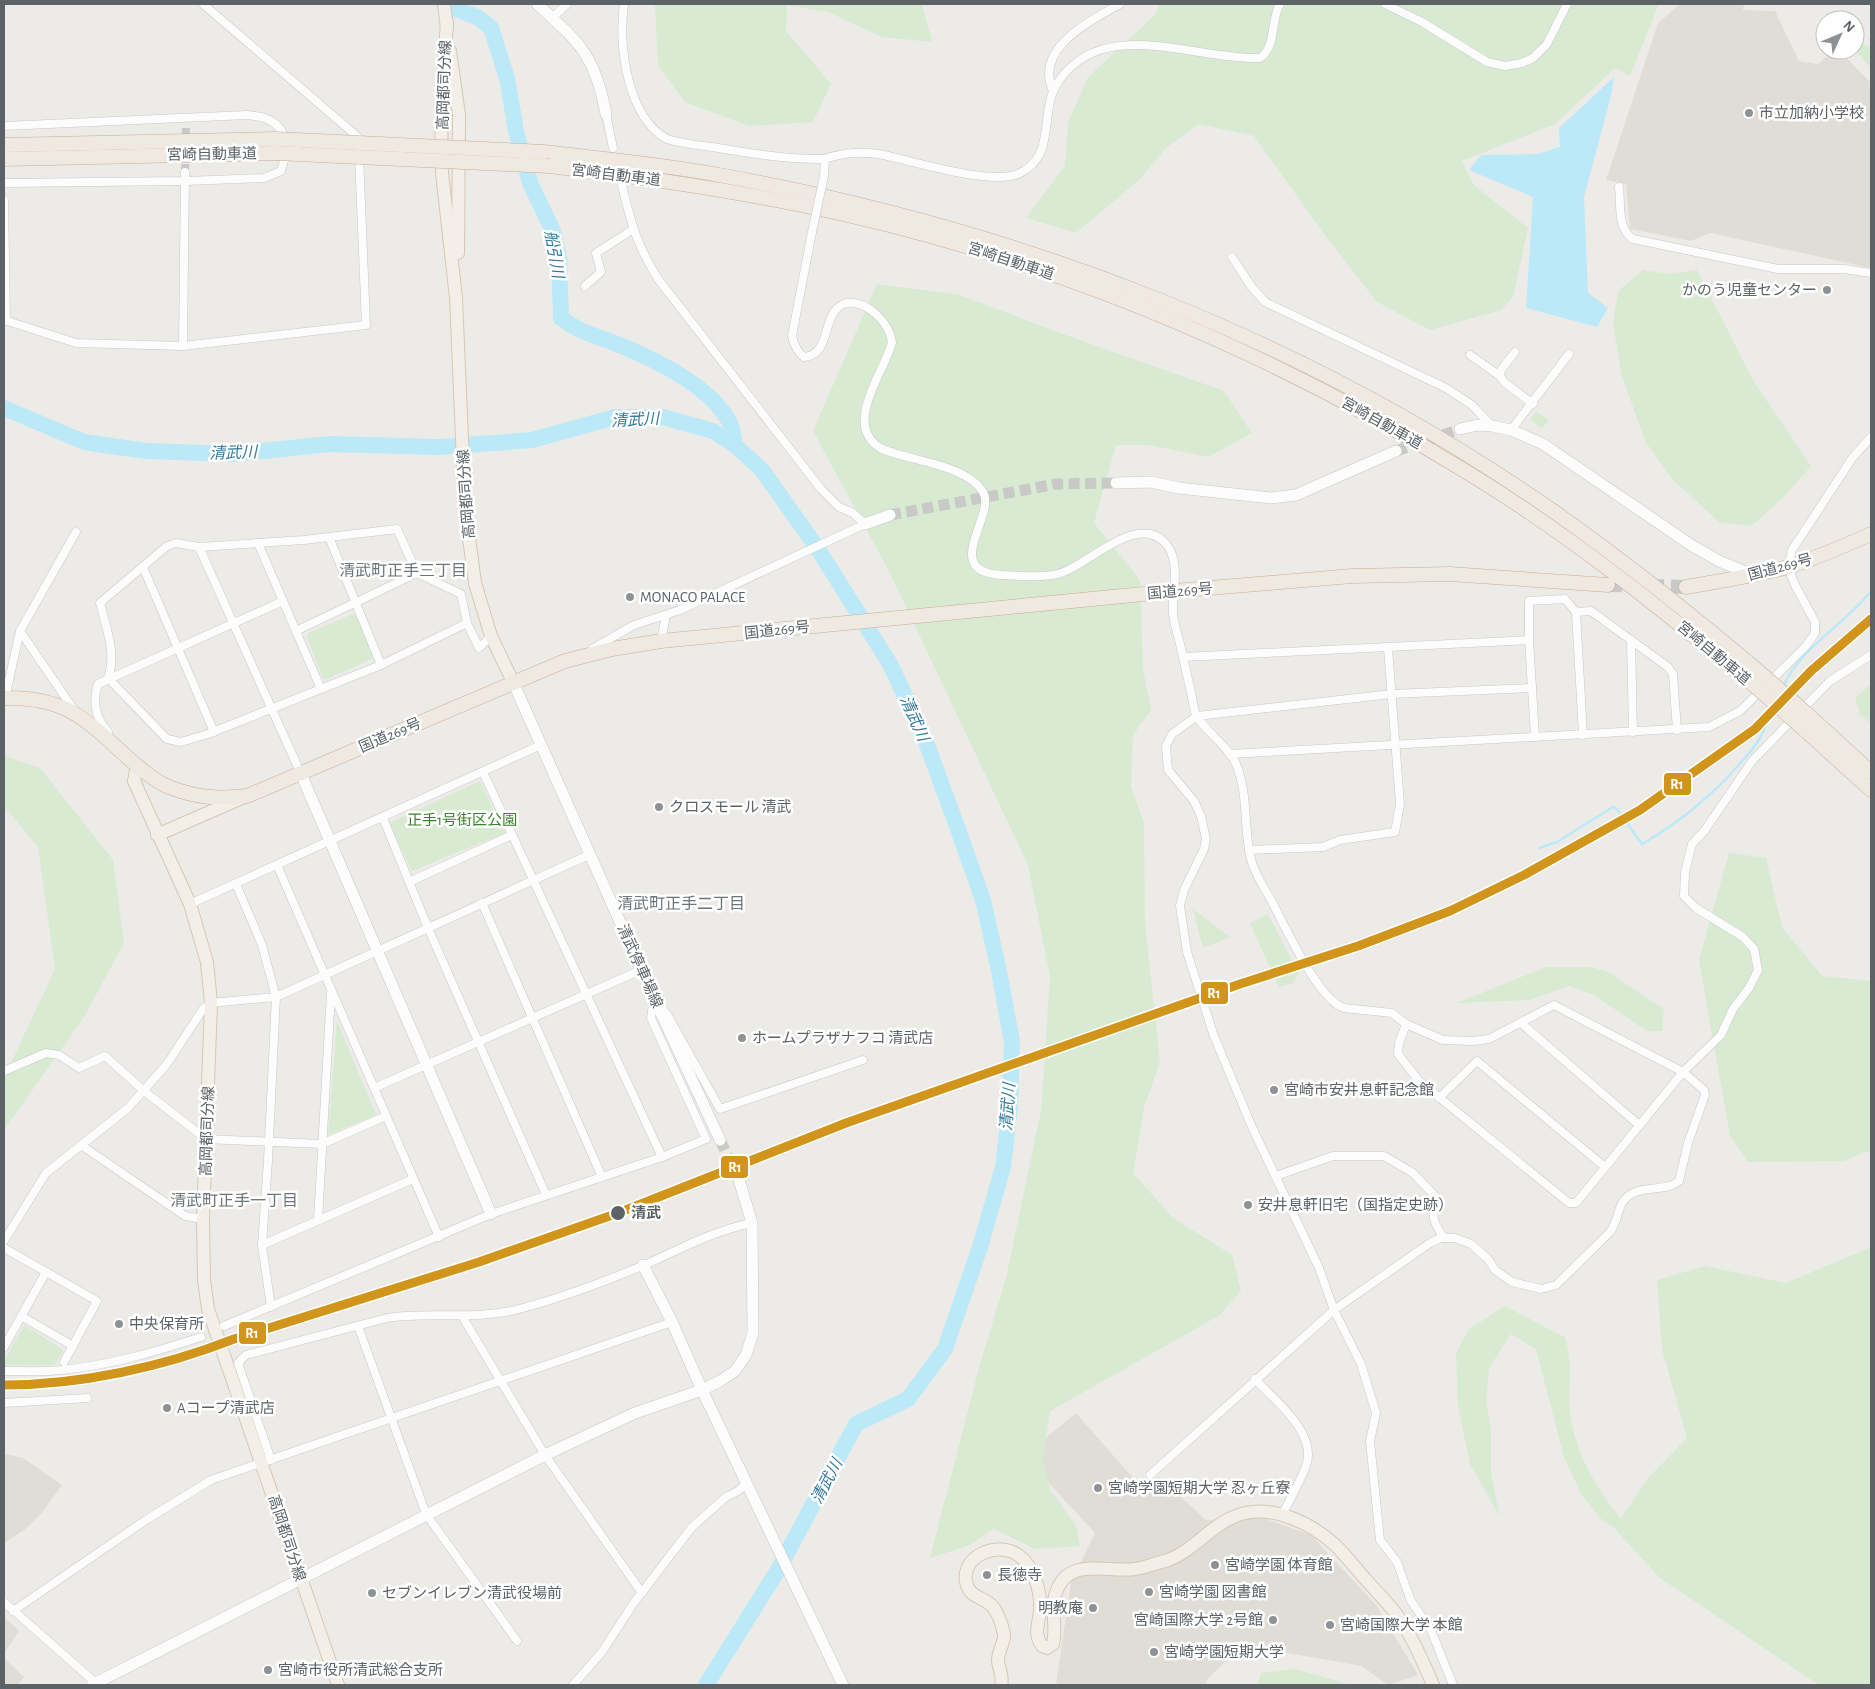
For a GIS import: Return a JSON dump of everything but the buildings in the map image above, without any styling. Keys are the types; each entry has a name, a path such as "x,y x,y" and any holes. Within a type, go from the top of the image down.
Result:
{"highway":[{"name":"宮崎自動車道","path":"4,145 276,146 544,152 716,174 907,215 1018,247 1187,310 1260,343 1382,406 1476,461 1555,513 1628,566 1801,718 1871,772"},
{"name":"宮崎自動車道","path":"4,159 276,146 549,166 714,188 803,205 904,229 1013,260 1098,290 1182,324 1254,356 1376,418 1468,472 1547,524 1760,682"},
{"name":"国道269号","path":"1686,587 1788,567 1822,556 1871,534"},
{"name":"国道269号","path":"5,698 42,699 60,706 86,721 137,766 168,786 215,799 247,796 565,661 612,649 660,642 1174,591 1352,576 1450,574 1608,585"},
{"name":"宮崎自動車道","path":"1801,718 1871,790"}],"main road":[{"name":"高岡都司分線","path":"444,4 459,115 460,180 456,298"},
{"name":"高岡都司分線","path":"446,20 441,107 442,173 456,298 465,508 475,582 491,636 513,682"},
{"name":"高岡都司分線","path":"137,766 134,781 190,904 207,962 211,1003 203,1219 204,1280 208,1309 266,1460 300,1579 338,1685"},
{"path":"157,835 247,796"},
{"path":"1001,1685 1003,1679 998,1660 1005,1637 1001,1622 992,1605 972,1595 966,1583 966,1572 973,1559 988,1550 1002,1549 1018,1555 1032,1571 1038,1591 1040,1609 1036,1633 1042,1646 1047,1648 1053,1644 1056,1632 1053,1610 1054,1598 1058,1584 1068,1574 1084,1568 1136,1569 1173,1558 1224,1520 1245,1513 1259,1511 1282,1515 1311,1527 1334,1544 1397,1615 1418,1650 1433,1685"}],"street":[{"path":"4,200 5,320 76,343 183,346 366,325 359,138 203,4"},
{"path":"537,4 585,51 592,62 600,85 613,148"},
{"path":"552,18 567,4"},
{"path":"624,4 622,25 624,57 629,80 640,110 652,128 660,135 676,142 784,159 825,159 836,155 863,153 970,173 998,176 1016,175 1030,167 1042,152 1053,92 1058,82 1078,62 1104,47 1133,44 1229,57 1260,58 1269,47 1274,17 1280,4"},
{"path":"1053,92 1048,70 1058,49 1078,28 1120,4"},
{"path":"1385,4 1422,22 1487,62 1505,66 1522,63 1533,58 1547,44 1567,4"},
{"path":"4,126 247,115 267,119 283,132 288,153 281,171 264,178 4,183"},
{"path":"186,119 186,128"},
{"path":"825,159 824,176 792,336 799,354 804,357 818,351 825,338 831,316 846,303 861,304 881,320 889,332 892,342 871,393 865,420 865,431 871,441 880,448 957,472 982,491 985,500 984,508 971,550 973,560 988,574 1057,574 1073,568 1101,549 1117,541 1138,534 1152,536 1168,546 1173,558 1173,613 1196,716 1230,754 1236,764 1247,817 1249,850 1252,863 1310,973 1337,1005 1392,1013 1406,1024 1443,1040 1473,1041 1489,1039 1554,1005 1683,1072 1704,1090 1704,1096 1688,1143 1679,1181 1674,1185 1644,1188 1622,1203 1617,1223 1610,1232 1556,1286 1541,1289 1512,1282 1495,1270 1488,1259 1471,1244 1455,1238 1444,1238 1430,1243 1334,1310 1150,1474"},
{"path":"183,346 185,172"},
{"path":"622,185 632,230 644,257 673,300 780,436 839,507 853,512 865,524"},
{"path":"1619,187 1622,226 1626,234 1633,239 1778,269 1844,269 1871,273"},
{"path":"585,286 601,272 596,253 632,230"},
{"path":"1232,257 1251,286 1265,302 1446,388 1472,405 1492,426"},
{"path":"1500,376 1515,352"},
{"path":"1512,430 1569,354"},
{"path":"1470,355 1500,376 1504,382 1533,404"},
{"path":"1460,429 1478,425 1492,426 1512,430 1543,444 1691,544 1719,561 1753,575"},
{"path":"1230,754 1677,730 1709,726 1740,711 1806,646 1815,633 1815,622 1794,585 1788,567 1792,550 1853,457 1871,437"},
{"path":"1116,483 1151,482 1179,488 1279,497 1296,495 1396,451"},
{"path":"565,661 597,647 634,625 680,610 865,524 890,515"},
{"path":"108,678 111,669 111,652 100,603 167,546 176,543 199,547 329,537 397,529 417,573 461,594 467,623 479,648 491,636"},
{"path":"5,698 20,632 76,532"},
{"path":"329,537 381,665"},
{"path":"258,543 321,689"},
{"path":"199,547 301,774 491,1214"},
{"path":"142,567 214,732"},
{"path":"296,631 417,573"},
{"path":"1535,737 1528,640 1529,601 1566,599 1576,612 1583,735"},
{"path":"137,766 98,720 95,694 98,684 283,601"},
{"path":"1576,612 1590,611 1668,667 1673,674 1677,730"},
{"path":"660,642 666,615"},
{"path":"108,678 167,739 182,742 214,732 381,665 467,623"},
{"path":"20,632 78,716"},
{"path":"1183,656 1388,648 1528,640"},
{"path":"1631,640 1633,732"},
{"path":"1249,850 1323,847 1340,840 1396,832 1400,804 1388,648"},
{"path":"1406,1024 1399,1043 1398,1054 1419,1082 1569,1203 1576,1203 1683,1072 1721,1035 1733,1009 1749,988 1758,970 1754,949 1743,937 1696,908 1684,896 1685,872 1692,844 1705,830 1759,754 1830,681 1871,655"},
{"name":"清武停車場線","path":"513,682 641,970 720,1140"},
{"path":"1453,1685 1431,1630 1410,1601 1397,1562 1380,1540 1370,1441 1376,1413 1361,1364 1334,1310 1319,1268 1252,1128 1214,1036 1187,952 1180,917 1184,890 1204,849 1206,839 1201,816 1194,801 1168,770 1166,746 1172,734 1196,716 1392,694 1532,688"},
{"path":"190,904 541,745"},
{"path":"483,772 662,1157"},
{"path":"383,818 428,928 546,1195"},
{"path":"409,882 512,835"},
{"path":"4,1241 46,1173 128,1108 167,1064 202,1009 211,1003 276,997 591,854"},
{"path":"276,866 438,1237"},
{"path":"236,884 262,945 276,997 262,1245 271,1308"},
{"path":"482,903 602,1177"},
{"path":"374,1088 641,970"},
{"path":"318,1220 331,990"},
{"path":"654,998 668,1016 720,1109 863,1060"},
{"path":"224,1326 271,1308 491,1214 662,1157 706,1139 651,1018 654,998"},
{"path":"1521,1023 1639,1125"},
{"path":"4,1071 46,1053 59,1055 79,1068 105,1056 114,1062 144,1091 206,1140 322,1144 386,1116"},
{"path":"1439,1098 1477,1061 1605,1167"},
{"path":"81,1145 185,1216 203,1219"},
{"path":"1276,1176 1333,1156 1384,1156 1413,1173 1435,1196 1438,1202 1432,1214 1434,1223 1444,1238"},
{"path":"262,1245 413,1179"},
{"path":"4,1602 95,1684 545,1455 634,1413 702,1390 720,1381 736,1370 746,1354 753,1333 752,1223 739,1180"},
{"path":"266,1460 238,1362 246,1355 405,1315 493,1315 520,1309 643,1265 730,1227 752,1223"},
{"path":"4,1248 97,1301 64,1362"},
{"path":"643,1265 672,1322 746,1484 842,1684"},
{"path":"4,1347 46,1272"},
{"path":"21,1316 73,1346"},
{"path":"462,1316 545,1455 642,1593"},
{"path":"13,1611 211,1480 672,1322"},
{"path":"358,1326 426,1514 517,1641"},
{"path":"4,1371 60,1370 101,1364 140,1357 201,1337"},
{"path":"1255,1380 1301,1429 1308,1448 1306,1465 1282,1515"},
{"path":"4,1403 87,1398"},
{"path":"573,1685 602,1652 642,1593 692,1528 726,1497 738,1491 746,1484"}],"shaded area":[{"name":"市立加納小学校","path":"1680,4 1744,4 1743,10 1775,11 1799,61 1818,64 1823,60 1849,60 1871,83 1871,268 1710,233 1691,241 1630,229 1626,184 1606,180 1658,23"},
{"path":"1076,1413 1139,1485 1159,1477 1206,1520 1263,1518 1311,1535 1377,1606 1418,1675 1388,1685 1362,1666 1264,1649 1232,1656 1209,1677 1205,1685 1056,1685 1071,1582 1095,1533 1024,1456"},
{"path":"6,1454 23,1458 62,1485 40,1515 24,1530 4,1543 4,1456"},
{"path":"4,1617 19,1631 4,1654"},
{"path":"4,1658 24,1677 17,1685 4,1685"}],"green space":[{"path":"655,4 922,4 932,42 882,37 828,12 787,5 786,31 831,84 813,122 749,126 685,102 658,66"},
{"path":"1160,4 1659,4 1630,76 1615,68 1555,124 1462,161 1474,185 1528,228 1513,297 1501,310 1430,330 1377,302 1327,238 1254,136 1199,124 1166,148 1139,180 1076,233 1026,218 1065,166 1068,123 1088,77 1155,15"},
{"path":"1865,45 1871,47 1871,68 1864,60"},
{"path":"1643,270 1670,274 1697,270 1754,382 1811,466 1784,497 1751,526 1719,522 1672,479 1645,441 1621,373 1613,323 1618,291"},
{"path":"877,284 960,295 1060,333 1224,391 1252,433 1208,457 1149,445 1116,445 1094,523 1140,580 1143,669 1151,710 1133,735 1131,787 1144,823 1145,923 1160,1062 1144,1107 1133,1173 1173,1218 1232,1255 1241,1291 1220,1315 1050,1411 1043,1459 1050,1489 1076,1526 1080,1546 1035,1549 994,1529 970,1545 930,1558 980,1364 1006,1278 1041,1111 1050,977 1028,865 889,571 813,431"},
{"path":"1536,411 1549,420 1542,429 1530,419"},
{"path":"353,614 356,615 374,658 327,679 323,679 307,637 308,633"},
{"path":"1871,684 1871,723 1860,715 1855,698"},
{"path":"4,756 40,768 113,860 124,943 84,1017 4,1130 4,1078 55,969 38,847 4,806"},
{"name":"正手1号街区公園","path":"480,781 505,833 412,871 389,823"},
{"path":"1729,853 1766,858 1782,927 1822,976 1871,981 1871,1152 1865,1152 1844,1161 1748,1162 1730,1136 1699,960"},
{"path":"1193,909 1230,937 1203,948"},
{"path":"1268,914 1299,974 1293,983 1279,987 1250,923"},
{"path":"1546,967 1591,967 1608,972 1664,1009 1662,1031 1647,1031 1594,995 1569,986 1529,1000 1457,1003"},
{"path":"337,1021 376,1115 328,1135"},
{"path":"1871,1247 1871,1685 1819,1685 1660,1578 1615,1529 1600,1518 1580,1492 1564,1457 1536,1349 1511,1334 1489,1368 1486,1400 1491,1430 1491,1474 1500,1517 1470,1464 1458,1407 1456,1353 1469,1329 1505,1306 1566,1338 1570,1365 1569,1400 1574,1433 1585,1464 1601,1492 1621,1518 1648,1478 1687,1438 1662,1349 1657,1280 1705,1266 1786,1283"},
{"path":"24,1325 64,1350 55,1365 4,1365 4,1361"},
{"path":"1295,1669 1352,1685 1258,1685 1261,1673"}],"water":[{"path":"1614,77 1611,96 1584,197 1588,293 1608,308 1597,327 1526,308 1533,197 1469,170 1481,155 1538,154 1560,147 1559,128"}],"waterway":[{"name":"船引川","path":"444,4 479,18 491,28 507,78 516,131 530,183 553,231 559,259 561,318 579,329 661,364 694,385 721,409 731,425 735,445"},
{"name":"清武川","path":"4,408 84,442 146,451 233,454 330,444 439,447 532,440 615,417 663,417 713,431 735,445 762,470 818,549 890,664 923,734 954,818 983,900 999,971 1012,1042 1010,1107 1003,1167 980,1247 945,1349 908,1399 856,1424 778,1570 706,1685"},
{"path":"1783,687 1800,660 1849,615 1871,591"},
{"path":"1539,848 1557,842 1613,807 1616,808 1642,844 1690,812 1719,786 1757,743 1773,708"}],"tunnel":[{"path":"185,172 186,128"},
{"path":"1396,451 1460,429"},
{"path":"890,515 1056,484 1116,483"},
{"path":"1608,585 1686,587"},
{"path":"720,1140 739,1180"}],"transit line":[{"name":"R1","path":"4,1385 62,1382 150,1366 479,1262 618,1213 846,1123 1240,984 1358,946 1450,911 1524,875 1640,810 1755,729 1811,671 1871,619"}],"place":[{"name":"市立加納小学校","path":"1749,113"},
{"name":"かのう児童センター","path":"1827,290"},
{"name":"MONACO PALACE","path":"630,597"},
{"name":"クロスモール 清武","path":"659,807"},
{"name":"ホームプラザナフコ 清武店","path":"742,1038"},
{"name":"宮崎市安井息軒記念館","path":"1274,1090"},
{"name":"安井息軒旧宅（国指定史跡）","path":"1248,1205"},
{"name":"清武","path":"618,1213"},
{"name":"中央保育所","path":"119,1324"},
{"name":"Aコープ清武店","path":"167,1408"},
{"name":"宮崎学園短期大学 忍ヶ丘寮","path":"1098,1488"},
{"name":"宮崎学園 体育館","path":"1215,1565"},
{"name":"長徳寺","path":"987,1575"},
{"name":"宮崎学園 図書館","path":"1149,1592"},
{"name":"セブンイレブン清武役場前","path":"372,1593"},
{"name":"明教庵","path":"1093,1608"},
{"name":"宮崎国際大学 2号館","path":"1273,1620"},
{"name":"宮崎国際大学 本館","path":"1330,1625"},
{"name":"宮崎学園短期大学","path":"1154,1652"},
{"name":"宮崎市役所清武総合支所","path":"268,1670"}],"district":[{"name":"清武町正手三丁目","path":"403,570"},
{"name":"清武町正手二丁目","path":"681,903"},
{"name":"清武町正手一丁目","path":"234,1200"}]}
